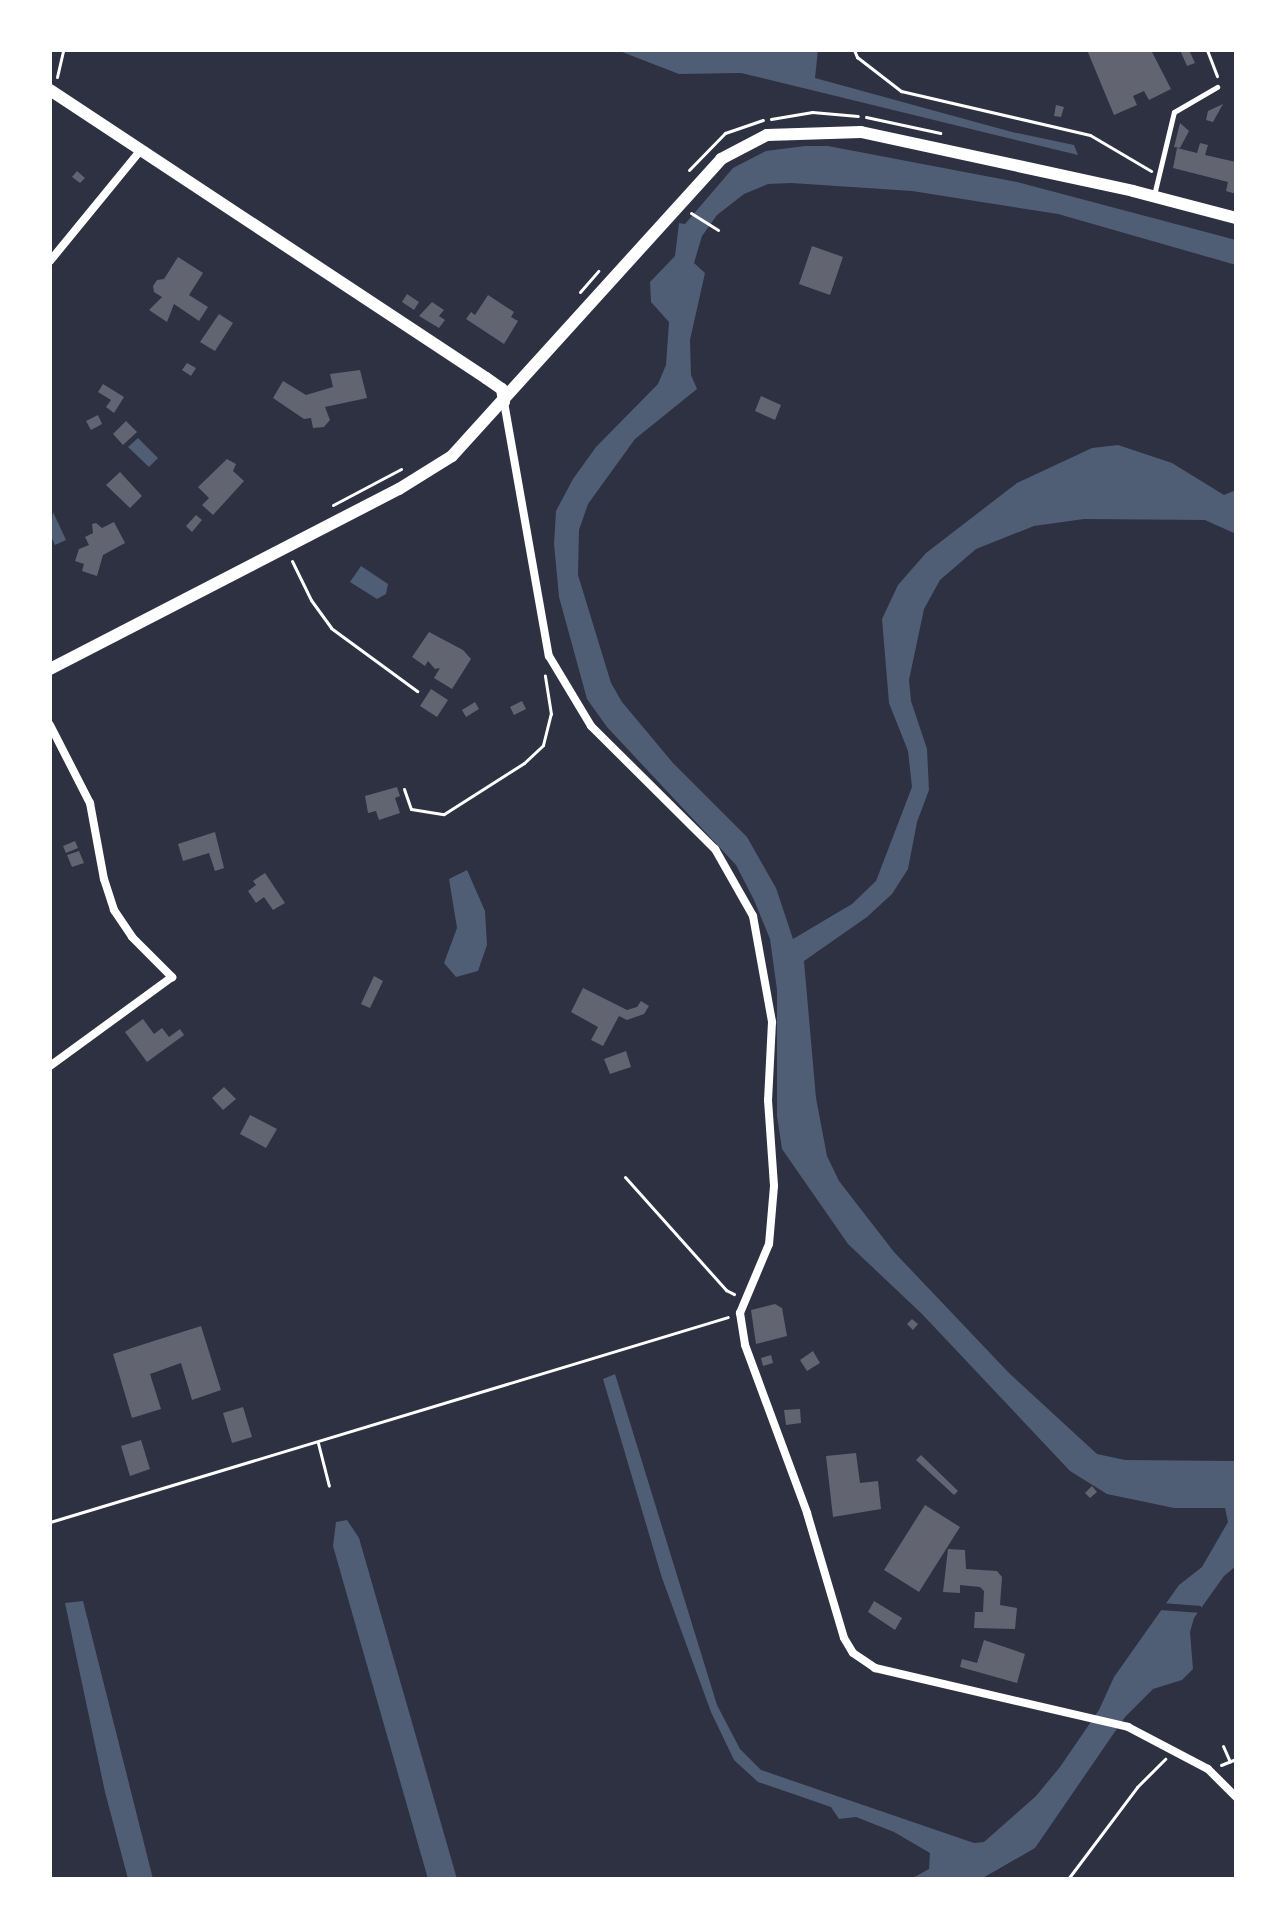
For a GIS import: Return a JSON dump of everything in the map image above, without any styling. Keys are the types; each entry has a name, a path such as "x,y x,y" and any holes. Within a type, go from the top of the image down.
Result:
{"street":[{"path":"52,91 502,389 549,656 591,726 715,849 753,916 772,1022 768,1100 774,1186 769,1244 740,1313 745,1345 807,1513 844,1638 853,1653 875,1668 1128,1727 1208,1769 1236,1797"},
{"path":"50,669 399,489 452,456 721,159 767,135 861,132 1154,196 1236,218"},
{"path":"50,261 141,150"},
{"path":"50,725 90,803 104,879 114,910 132,937 172,977 50,1066"}],"lane":[{"path":"1154,196 1174,112 1217,87"}],"path":[{"path":"52,91 63,50"},
{"path":"854,50 857,57 901,91 1090,135 1158,175"},
{"path":"1207,50 1217,69 1217,87"},
{"path":"685,175 725,133 773,118 812,112 883,118 945,134"},
{"path":"688,211 718,230"},
{"path":"576,298 584,284 605,264"},
{"path":"326,509 405,467"},
{"path":"286,548 311,600 331,628 417,691"},
{"path":"404,789 411,809 444,814 524,763 543,745 551,714 544,678 549,656"},
{"path":"625,1177 726,1290 745,1299"},
{"path":"50,1522 740,1313"},
{"path":"317,1441 329,1486"},
{"path":"1223,1746 1230,1762 1236,1759"},
{"path":"1068,1879 1137,1787 1174,1751"}],"water":[{"path":"617,50 818,50 815,78 1012,132 1074,145 1078,155 741,73 679,74"},
{"path":"828,146 1017,182 1236,240 1236,265 1058,214 912,191 791,183 768,184 744,194 717,215 702,236 694,263 705,273 690,340 691,375 697,389 635,439 588,504 579,530 578,575 611,683 622,702 673,763 747,837 776,888 793,939 852,904 876,881 912,787 908,751 889,703 882,619 898,585 926,553 1017,483 1092,448 1118,445 1172,463 1224,495 1236,490 1236,534 1205,520 1084,519 1034,526 976,549 940,580 924,609 909,680 911,701 927,749 929,790 917,822 908,869 892,894 867,917 804,961 816,1098 827,1156 839,1181 894,1252 1009,1373 1097,1454 1125,1460 1236,1461 1236,1566 1224,1576 1194,1618 1190,1632 1193,1669 1182,1680 1153,1689 1125,1717 1035,1848 981,1879 911,1879 929,1869 930,1853 894,1832 856,1817 839,1819 831,1807 758,1782 734,1760 711,1712 662,1578 603,1379 615,1374 717,1705 740,1749 761,1770 974,1843 984,1842 1036,1796 1060,1767 1099,1710 1114,1677 1179,1585 1202,1567 1228,1522 1225,1508 1174,1508 1107,1494 1070,1471 922,1314 848,1244 782,1149 777,1116 777,990 770,939 754,900 736,865 607,727 587,699 559,597 554,544 556,511 573,479 596,447 658,384 666,365 669,322 651,302 650,282 675,256 679,223 685,224 733,168 766,151"},
{"path":"138,438 158,458 149,467 128,447"},
{"path":"53,512 66,540 55,545 50,534"},
{"path":"361,566 388,584 386,594 377,599 350,582"},
{"path":"467,870 485,911 487,945 478,971 456,977 444,963 457,928 449,879"},
{"path":"347,1520 359,1538 457,1879 428,1879 333,1546 336,1522"},
{"path":"83,1601 153,1879 128,1879 105,1792 65,1603"}],"pier":[{"path":"1162,1603 1201,1606 1201,1613 1160,1610"}],"building":[{"path":"1087,50 1151,50 1171,89 1149,100 1144,91 1133,96 1137,105 1114,115"},
{"path":"1180,50 1189,50 1195,63 1187,66"},
{"path":"1223,104 1213,122 1206,120 1208,111"},
{"path":"1056,105 1064,107 1061,117 1054,116"},
{"path":"1180,123 1189,131 1180,148 1174,147"},
{"path":"1200,143 1208,145 1205,155 1236,162 1236,194 1226,191 1228,182 1173,168 1177,148 1197,153"},
{"path":"77,171 85,178 80,183 72,177"},
{"path":"812,246 843,257 830,295 799,284"},
{"path":"178,257 203,273 189,295 208,307 199,321 174,304 167,322 149,310 162,297 154,292 153,286 157,280 164,279"},
{"path":"407,294 419,302 414,310 402,302"},
{"path":"488,295 514,312 511,317 518,321 504,344 466,319 471,312 475,315"},
{"path":"432,302 444,310 439,316 445,320 439,328 419,316"},
{"path":"219,314 233,323 215,351 200,342"},
{"path":"187,363 196,368 191,376 182,370"},
{"path":"360,370 367,398 325,407 330,420 324,427 313,428 311,418 304,419 273,398 283,381 306,395 333,387 330,374"},
{"path":"103,384 124,397 114,413 106,407 111,400 98,392"},
{"path":"761,396 781,405 775,420 755,411"},
{"path":"98,415 102,424 91,430 86,421"},
{"path":"126,421 137,432 123,445 113,434"},
{"path":"227,459 236,464 233,471 244,481 213,515 202,505 209,498 198,487"},
{"path":"120,472 142,496 130,508 106,485"},
{"path":"196,515 202,520 192,532 186,526"},
{"path":"114,522 125,543 103,555 97,576 82,571 84,564 75,561 79,549 89,545 85,537 93,533 92,524 96,523 102,528"},
{"path":"429,632 463,650 471,659 452,689 434,678 440,668 435,669 428,661 425,666 412,657"},
{"path":"431,689 448,700 437,717 420,706"},
{"path":"522,701 526,709 514,715 510,707"},
{"path":"475,702 479,709 466,717 462,710"},
{"path":"397,787 400,796 395,798 400,813 379,820 376,811 368,813 365,796"},
{"path":"215,832 224,868 215,871 209,853 183,861 178,844"},
{"path":"75,841 78,848 66,853 63,846"},
{"path":"79,851 84,863 72,867 67,855"},
{"path":"265,873 285,903 273,910 264,897 256,903 248,891 256,885 253,881"},
{"path":"374,976 383,981 370,1008 361,1004"},
{"path":"583,988 627,1010 637,1007 641,1001 649,1006 644,1014 627,1020 619,1016 603,1046 591,1040 598,1027 571,1012"},
{"path":"143,1019 154,1034 162,1028 169,1037 180,1029 184,1035 147,1062 125,1032"},
{"path":"626,1051 631,1067 610,1074 604,1059"},
{"path":"224,1087 236,1099 223,1110 212,1098"},
{"path":"250,1115 277,1129 266,1148 240,1134"},
{"path":"775,1304 782,1308 787,1336 756,1344 751,1310"},
{"path":"912,1319 918,1324 913,1330 907,1324"},
{"path":"201,1326 221,1390 192,1400 181,1363 150,1374 161,1409 132,1418 113,1354"},
{"path":"813,1351 820,1363 807,1371 800,1360"},
{"path":"771,1355 773,1363 763,1366 761,1358"},
{"path":"243,1407 252,1437 232,1443 223,1413"},
{"path":"800,1409 801,1423 786,1425 784,1410"},
{"path":"141,1440 150,1469 130,1476 121,1446"},
{"path":"856,1453 860,1483 878,1481 881,1509 833,1517 826,1456"},
{"path":"921,1455 958,1491 954,1495 916,1460"},
{"path":"1092,1486 1097,1492 1090,1498 1085,1493"},
{"path":"925,1505 960,1527 919,1592 884,1570"},
{"path":"948,1549 965,1550 966,1569 997,1571 1002,1577 1000,1605 1017,1608 1015,1629 974,1628 975,1612 983,1612 984,1591 980,1587 960,1585 960,1593 943,1592"},
{"path":"874,1601 902,1618 895,1630 868,1612"},
{"path":"984,1640 1025,1654 1017,1683 960,1667 962,1659 977,1663"}]}
